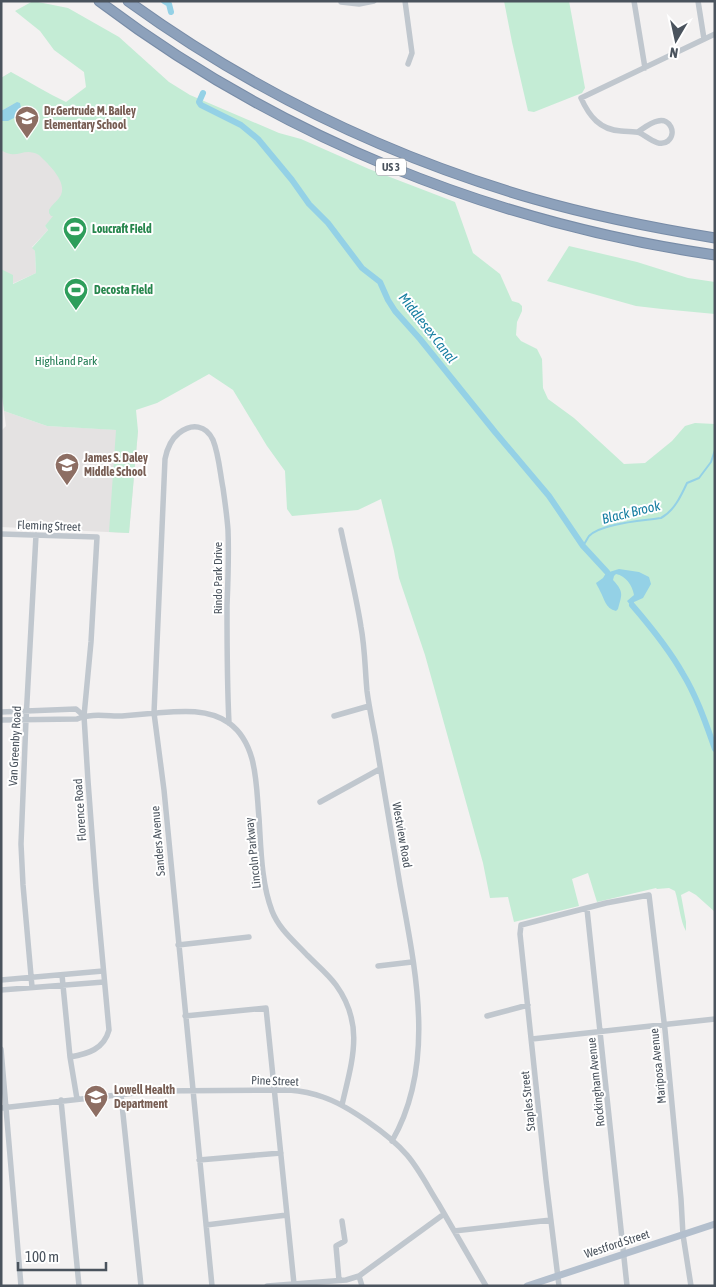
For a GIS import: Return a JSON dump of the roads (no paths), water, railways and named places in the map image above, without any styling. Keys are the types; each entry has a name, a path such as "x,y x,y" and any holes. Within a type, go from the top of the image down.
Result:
{"highway":[{"name":"US 3","path":"99,1 170,51 231,89 306,128 395,169 468,197 543,220 639,242 715,255"},
{"name":"US 3","path":"132,3 206,54 261,86 343,127 414,158 494,187 561,206 650,227 715,238"}],"main road":[{"name":"Westford Street","path":"527,1286 715,1224"}],"street":[{"path":"341,2 359,4 374,1"},
{"path":"405,1 412,53 408,64"},
{"path":"634,1 645,68"},
{"path":"698,1 704,39"},
{"path":"638,132 662,120 667,122 672,133 671,138 667,142 660,144 638,132 615,131 600,125 589,113 582,98 715,34"},
{"name":"Sanders Avenue","path":"209,434 201,427 188,428 174,438 166,451 154,713 162,775 212,1286"},
{"name":"Rindo Park Drive","path":"209,434 216,451 228,529 227,682 229,723"},
{"name":"Westview Road","path":"341,530 362,628 367,692 418,996 414,1079 405,1113 392,1141"},
{"name":"Fleming Street","path":"1,534 97,537"},
{"name":"Van Greenby Road","path":"32,987 22,864 22,816 36,535"},
{"name":"Florence Road","path":"70,1057 95,1050 104,1042 109,1023 103,971 84,716 91,642 97,537"},
{"path":"334,716 370,706"},
{"name":"Lincoln Parkway","path":"1,712 76,710 84,716"},
{"name":"Lincoln Parkway","path":"1,720 77,720 84,716 120,716 179,711 198,712 213,716 229,723 238,732 246,744 254,766 262,866 273,914 285,932 336,986 350,1016 354,1032 354,1049 342,1105"},
{"path":"320,802 380,769"},
{"name":"Mariposa Avenue","path":"587,908 649,895 664,1024 683,1235 691,1286"},
{"name":"Staples Street","path":"560,1286 520,934 521,925 587,908"},
{"name":"Rockingham Avenue","path":"587,908 627,1286"},
{"path":"178,945 250,937"},
{"path":"378,966 412,962"},
{"path":"1,980 103,971"},
{"path":"62,974 70,1057 77,1099"},
{"path":"1,990 104,982"},
{"path":"487,1016 528,1005"},
{"path":"185,1016 266,1008 292,1285"},
{"path":"532,1039 715,1019"},
{"path":"1,1049 4,1107 21,1286"},
{"name":"Pine Street","path":"4,1107 153,1091 274,1089 324,1097 342,1105 400,1148 412,1162 486,1286"},
{"path":"121,1094 141,1286"},
{"path":"61,1100 79,1286"},
{"path":"199,1160 280,1153"},
{"path":"267,1286 353,1279 444,1214"},
{"path":"206,1225 287,1216"},
{"path":"454,1231 551,1220"},
{"path":"339,1280 336,1246 346,1241 342,1221"},
{"path":"359,1276 362,1286"}],"water":[{"path":"17,102 20,103 22,114 8,121 2,121 1,111"},
{"path":"619,569 639,572 649,577 651,584 643,598 634,602 632,607 627,601 634,595 632,588 626,579 616,574 613,580 621,593 616,611 607,606 596,583 606,573"}],"waterway":[{"name":"Middlesex Canal","path":"164,1 169,4 171,12"},
{"name":"Middlesex Canal","path":"203,93 199,102 201,105 241,125 258,139 309,204 328,223 362,268 380,282 395,311 549,496 583,546 607,572"},
{"name":"Black Brook","path":"583,546 589,536 603,528 623,523 661,518 666,515 677,503 687,483 699,478 711,462 715,450"},
{"path":"632,605 659,638 683,674 697,701 715,749"}],"place":[{"name":"Dr.Gertrude M. Bailey Elementary School","path":"27,139"},
{"name":"Loucraft Field","path":"75,250"},
{"name":"Decosta Field","path":"76,311"},
{"name":"James S. Daley Middle School","path":"67,486"},
{"name":"Lowell Health Department","path":"96,1118"}],"park label":[{"name":"Highland Park","path":"66,361"}]}
